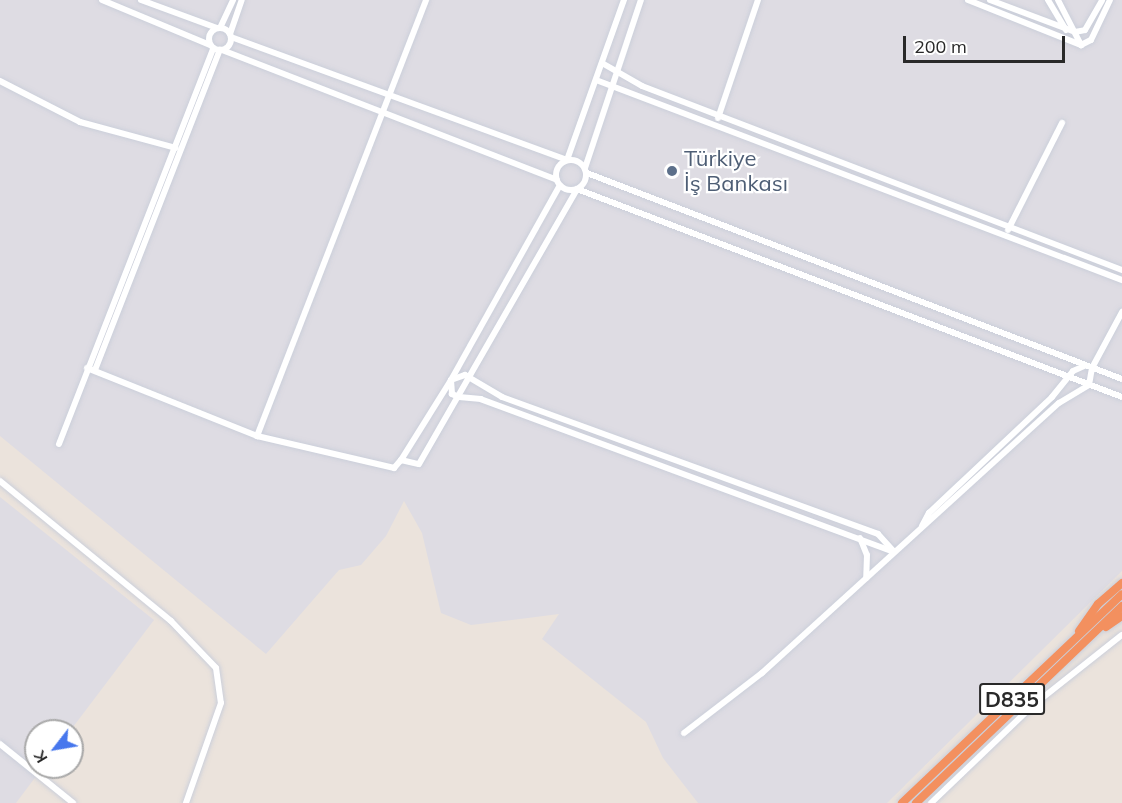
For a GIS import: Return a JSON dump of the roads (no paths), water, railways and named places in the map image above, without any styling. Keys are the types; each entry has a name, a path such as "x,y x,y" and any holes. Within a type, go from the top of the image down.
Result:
{"highway":[{"path":"1073,641 1098,604 1122,583"},
{"name":"D835","path":"902,803 1122,594"},
{"name":"D835","path":"916,803 1122,606"},
{"path":"1088,638 1122,616"}],"street":[{"path":"102,0 216,48 383,111 559,183 1122,397"},
{"path":"141,0 567,160 577,160 586,170 1122,379"},
{"path":"216,48 210,35 219,28 233,0"},
{"path":"59,444 87,368 216,48 231,35 242,0"},
{"path":"256,436 426,0"},
{"path":"87,368 256,436 394,468 451,380 559,183 557,168 567,160 624,0"},
{"path":"400,460 419,464 470,379 577,189 586,170 641,0"},
{"path":"720,124 717,115 758,0"},
{"path":"968,0 1081,45 1091,40 1110,0"},
{"path":"990,0 1077,34"},
{"path":"1048,0 1074,42"},
{"path":"1058,0 1081,45"},
{"path":"1077,34 1084,30 1102,0"},
{"path":"602,63 617,69 642,86 1009,229 1122,270"},
{"path":"596,80 720,124 1122,280"},
{"path":"0,81 80,122 177,148"},
{"path":"1006,236 1062,123"},
{"path":"781,148 784,141"},
{"path":"95,370 177,148"},
{"path":"865,181 868,174"},
{"path":"1089,385 1089,367 1122,312"},
{"path":"922,526 929,513 1013,434 1069,377 1089,367"},
{"path":"451,380 465,375 502,397 878,534 894,552"},
{"path":"451,380 452,394 459,397 481,399 894,552"},
{"path":"684,733 762,673 1074,391 1089,385"},
{"path":"1013,434 1019,440"},
{"path":"0,481 171,621 216,668 220,703 186,803"},
{"path":"860,538 867,555 866,578"},
{"path":"932,803 1031,707 1122,636"},
{"path":"0,744 73,803"}],"place":[{"name":"Türkiye İş Bankası","path":"672,171"}]}
